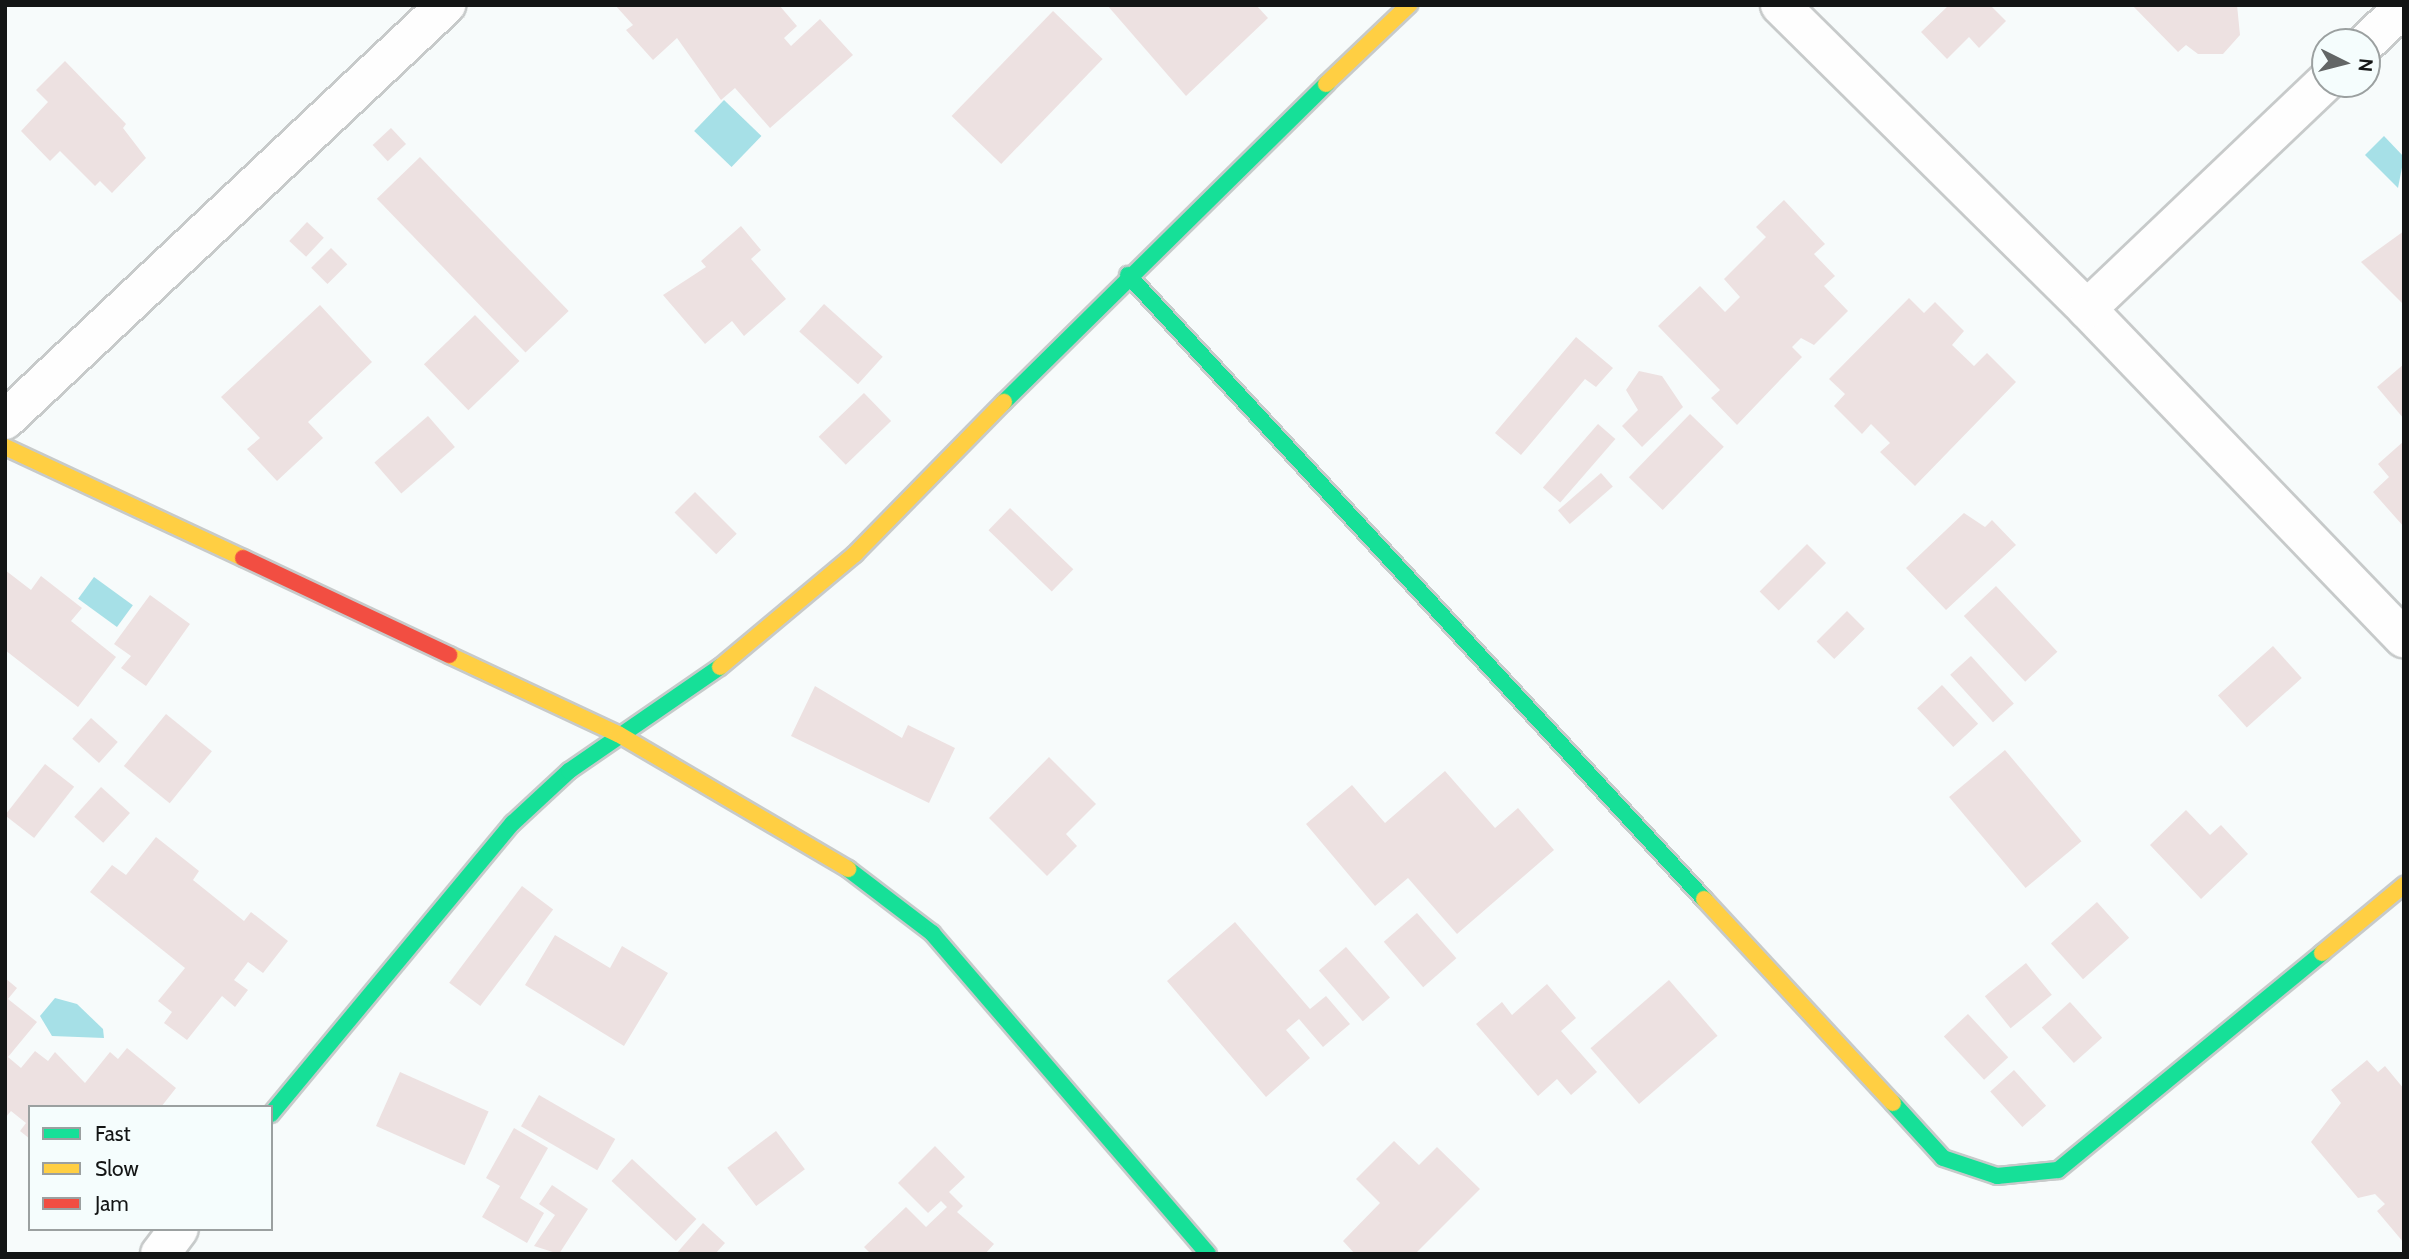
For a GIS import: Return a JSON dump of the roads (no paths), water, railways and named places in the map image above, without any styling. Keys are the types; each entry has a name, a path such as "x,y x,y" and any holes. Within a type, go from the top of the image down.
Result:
{"street":[{"path":"5,420 446,5"},
{"path":"1780,5 2087,309 2404,638"},
{"path":"2381,29 2404,7"},
{"path":"273,1111 413,936 513,823 618,734 709,676 855,554 1128,275 1397,9"},
{"path":"2087,309 2311,95"},
{"path":"1128,275 1943,1158 1997,1176 2058,1170 2404,885"},
{"path":"5,447 618,734 909,909 1208,1254"},
{"path":"160,1254 177,1231"}],"water":[{"path":"724,100 761,136 732,167 694,131"},
{"path":"2384,136 2404,157 2398,188 2365,155"},
{"path":"94,577 133,605 117,627 78,599"},
{"path":"55,998 77,1004 103,1029 104,1038 52,1036 40,1016"}]}
